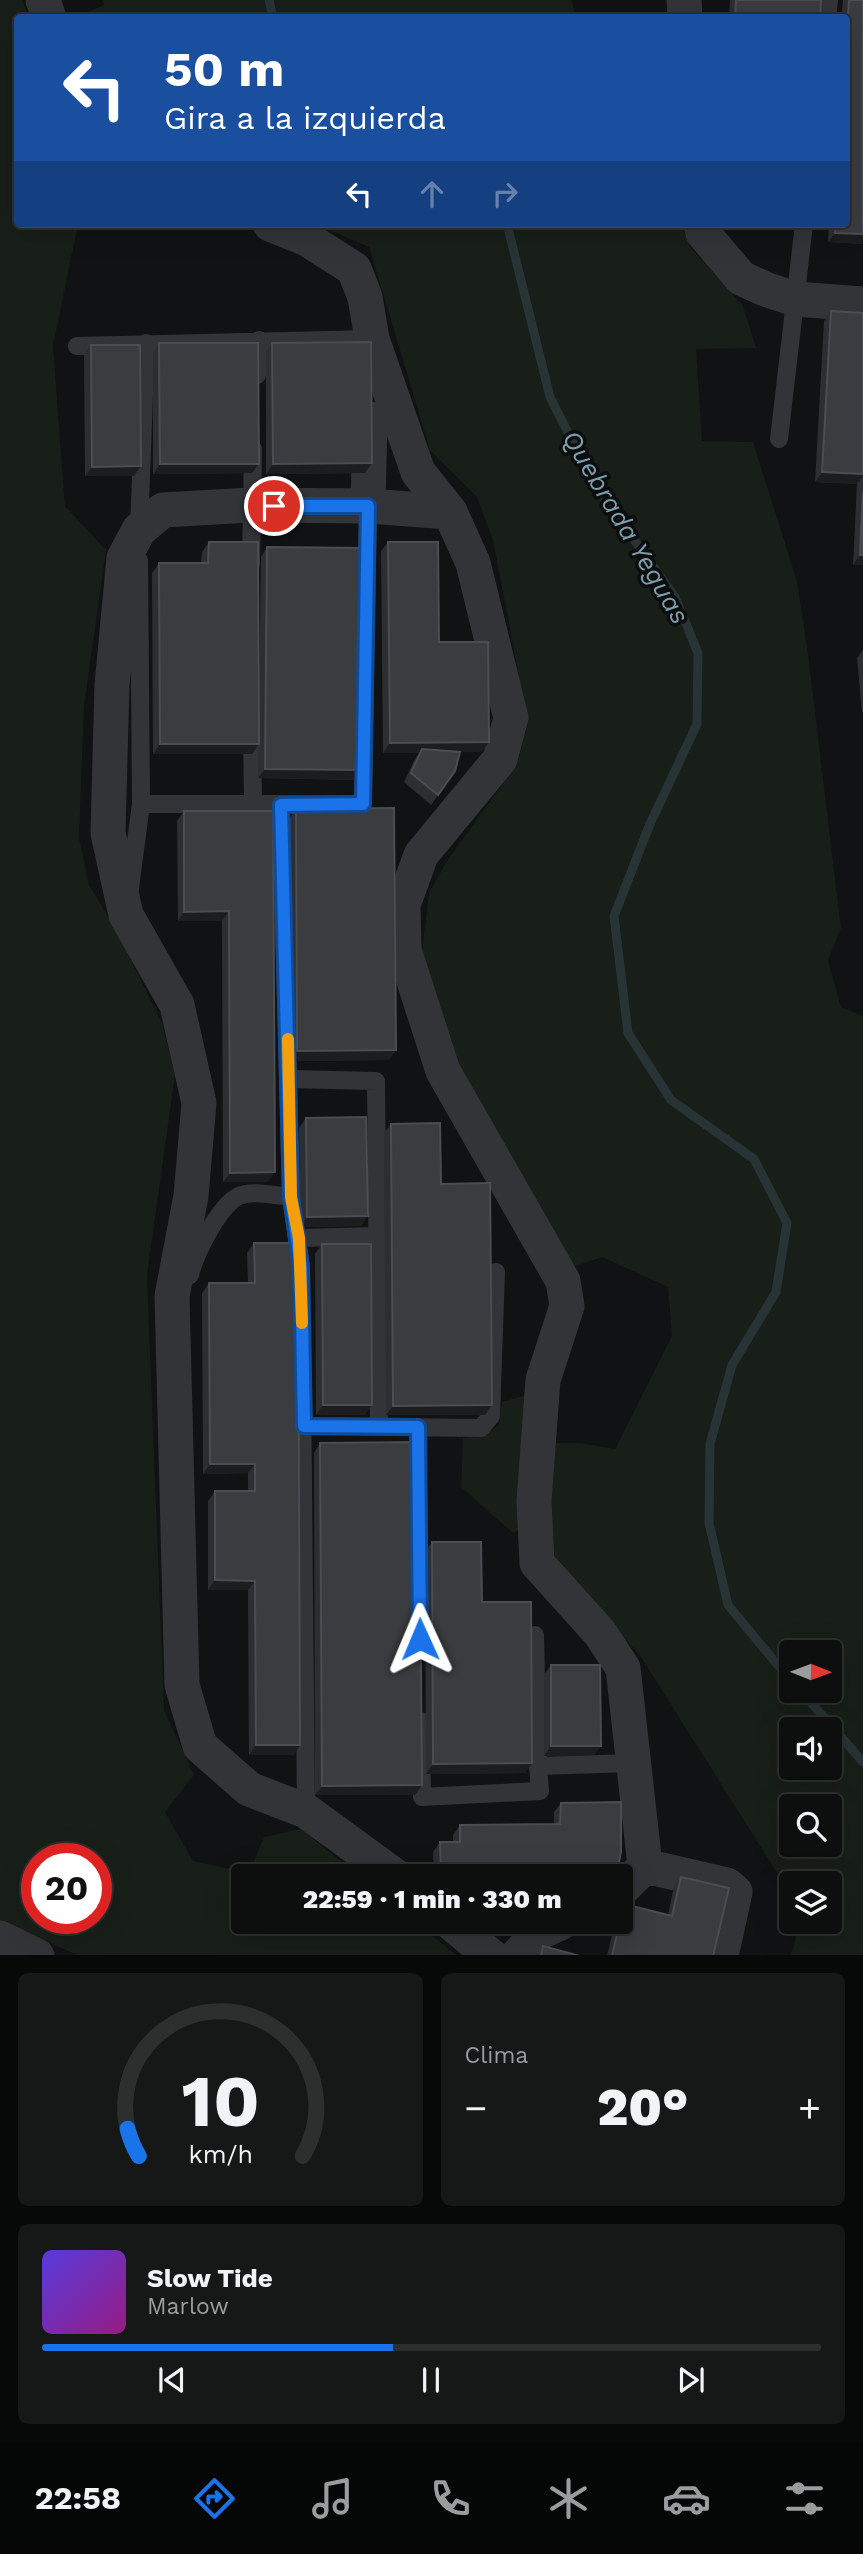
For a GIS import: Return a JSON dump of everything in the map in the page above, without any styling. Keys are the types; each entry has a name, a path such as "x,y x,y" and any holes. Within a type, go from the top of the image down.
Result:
{"street":[{"path":"280,228 307,239 354,269 365,297 372,339 418,472 450,512 473,563 511,718 500,759 421,855 403,905 404,950 443,1071 563,1281 567,1306 543,1380 534,1501 537,1563 600,1633 623,1668 645,1866"},
{"path":"702,228 703,233 741,278 795,299 863,304"},
{"path":"368,506 372,339"},
{"path":"379,1864 306,1811 249,1789 201,1746 182,1685 172,1296 191,1196 200,1103 177,1005 126,915 108,834 112,685 124,558 139,530 163,510 251,505 368,506 450,512"},
{"path":"633,1878 645,1866"},
{"path":"645,1866 727,1885 735,1892 722,1955"},
{"path":"465,1934 491,1955"},
{"path":"517,1955 537,1934"},
{"path":"0,1938 37,1955"}],"lane":[{"path":"779,439 804,228"},
{"path":"77,346 372,339"},
{"path":"256,395 259,340"},
{"path":"126,915 141,804 139,530 146,343"},
{"path":"251,586 254,437"},
{"path":"141,804 363,804 368,506"},
{"path":"252,708 253,803"},
{"path":"281,805 291,1197 299,1238 304,1426 306,1811"},
{"path":"289,1079 376,1081 379,1427"},
{"path":"175,1334 193,1264 211,1228 237,1197 250,1194 291,1197"},
{"path":"299,1238 376,1236"},
{"path":"304,1426 481,1428 491,1416 496,1272"},
{"path":"418,1427 418,1481"},
{"path":"421,1701 422,1797 540,1791 535,1635"},
{"path":"538,1766 632,1763"}],"shaded area":[{"path":"0,0 22,0 28,14 14,14 14,228 77,228 53,346 65,506 106,550 84,707 79,838 89,885 116,930 162,1023 175,1075 147,1275 164,1710 194,1775 165,1812 193,1861 231,1869 231,1934 430,1934 456,1955 77,1955 29,1934 112,1934 112,1843 21,1843 21,1930 0,1921"},
{"path":"103,0 572,0 574,14 84,14 104,5"},
{"path":"324,228 686,228 690,247 743,306 756,348 696,349 702,441 753,442 797,581 841,928 828,960 841,1007 863,1016 863,1955 791,1955 797,1934 842,1934 842,1871 779,1871 779,1876 641,1657 555,1557 547,1522 555,1443 581,1443 615,1449 672,1336 668,1287 602,1257 573,1267 449,1047 422,952 429,893 447,861 517,764 528,724 493,540 477,497 430,450 369,247"},
{"path":"530,1394 521,1529 513,1533 461,1487 463,1438 483,1436 499,1425 502,1402"},
{"path":"301,1829 344,1864 253,1864 264,1837"}],"building":[{"path":"736,0 821,0 820,14 735,14"},
{"path":"849,0 863,0 863,234 835,233 836,228 850,228"},
{"path":"831,311 863,313 863,474 822,472"},
{"path":"371,342 372,463 273,464 272,343"},
{"path":"159,343 258,343 259,464 160,464"},
{"path":"91,345 140,345 141,466 92,467"},
{"path":"863,492 863,555 860,555"},
{"path":"209,542 258,542 259,744 160,744 159,563 208,563"},
{"path":"388,542 438,542 439,642 488,642 489,742 390,743"},
{"path":"267,547 366,548 364,770 265,769"},
{"path":"422,749 460,752 455,771 438,795 411,773"},
{"path":"394,808 396,1050 297,1051 296,809"},
{"path":"184,811 273,811 275,1172 230,1173 229,911 184,912"},
{"path":"366,1117 368,1216 307,1217 306,1118"},
{"path":"440,1123 441,1184 490,1183 492,1405 393,1406 391,1124"},
{"path":"254,1243 298,1243 300,1745 256,1745 255,1581 215,1580 215,1491 255,1491 255,1464 210,1464 209,1283 255,1283"},
{"path":"322,1244 371,1244 372,1405 323,1405"},
{"path":"419,1442 422,1785 322,1786 320,1443"},
{"path":"432,1542 481,1542 482,1602 531,1602 532,1763 433,1764"},
{"path":"551,1665 600,1665 601,1746 551,1746"},
{"path":"621,1802 618,1864 441,1864 440,1842 460,1842 460,1825 560,1824 561,1803"},
{"path":"681,1877 729,1888 713,1955 612,1955 617,1934 633,1934 633,1906 672,1916"},
{"path":"543,1946 576,1955 541,1955"}],"waterway":[{"name":"Quebrada Yeguas","path":"269,0 272,14"},
{"name":"Quebrada Yeguas","path":"508,228 550,397 593,482 675,597 698,653 697,724 650,824 614,916 628,1033 671,1100 754,1159 787,1223 776,1292 732,1365 710,1444 709,1523 728,1605 779,1667"},
{"name":"Quebrada Yeguas","path":"811,1703 863,1762"}],"slow traffic":[{"path":"288,1039 291,1197 299,1238 302,1323"}],"route":[{"path":"274,506 368,506 363,804 281,805 291,1197 299,1238 301,1267 304,1426 418,1427 420,1639"}]}
